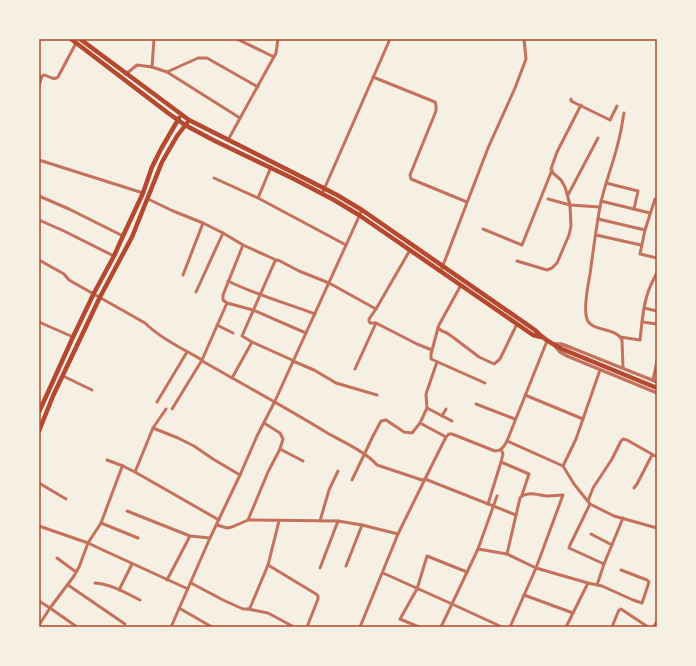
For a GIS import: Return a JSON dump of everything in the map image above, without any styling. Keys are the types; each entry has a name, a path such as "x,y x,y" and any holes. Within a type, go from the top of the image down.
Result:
{"main road":[{"path":"71,39 78,41 189,120 325,189 413,246 461,285 517,324 534,335 541,337"},
{"path":"78,41 168,113 186,125 215,141 271,167 361,213 410,250 535,330 541,337 552,344 657,388"},
{"path":"39,412 94,293 114,256 161,149 181,114"},
{"path":"39,431 100,297 132,237 162,162 177,136 189,120"},
{"path":"172,131 177,136"}],"street":[{"path":"152,67 154,39"},
{"path":"237,39 274,57"},
{"path":"228,140 276,53 278,39"},
{"path":"322,194 390,39"},
{"path":"441,269 488,148 515,88 526,59 524,39"},
{"path":"39,85 42,76 44,75 54,79 57,78 78,41"},
{"path":"167,72 198,58 207,58 258,87"},
{"path":"126,74 137,65 152,67 167,72 240,118"},
{"path":"373,77 435,102 436,111 410,175 411,179 468,202"},
{"path":"571,99 571,101 610,120 617,106"},
{"path":"483,229 522,245 552,170 557,152 580,105"},
{"path":"624,113 618,143 601,201 598,219 588,286 586,312 587,319 590,324 593,327 619,336 640,340 644,308 650,287 657,272"},
{"path":"568,195 598,138"},
{"path":"39,160 142,193"},
{"path":"258,198 271,167"},
{"path":"517,261 547,270 552,268 557,263 569,235 571,226 568,195 563,183 552,170"},
{"path":"214,178 258,198 346,246"},
{"path":"606,183 638,191 634,209"},
{"path":"39,196 123,236"},
{"path":"148,199 203,223 243,245 273,259 329,283 376,310"},
{"path":"548,199 570,205 600,207"},
{"path":"655,199 645,230 640,254 657,258"},
{"path":"601,201 650,213"},
{"path":"171,627 210,538 220,520 257,436 275,402 292,360 315,314 361,213"},
{"path":"598,219 645,230"},
{"path":"39,220 114,256"},
{"path":"183,275 203,223"},
{"path":"196,292 223,233"},
{"path":"596,234 641,245"},
{"path":"243,245 228,281 222,298 223,300 227,303 253,310 306,333"},
{"path":"410,250 369,321 370,323 376,323 432,350"},
{"path":"39,260 64,274 69,280 145,323 152,330 187,352 275,402 373,460 378,465 422,480 425,478 516,515"},
{"path":"276,260 242,336 314,370 336,383 377,395"},
{"path":"228,281 260,295 284,302 315,314"},
{"path":"461,285 439,325 430,354 431,359 485,383"},
{"path":"172,409 202,360 227,303"},
{"path":"644,308 657,311"},
{"path":"39,322 73,337"},
{"path":"642,322 657,324"},
{"path":"355,369 376,323"},
{"path":"438,328 479,357 494,364 500,359 517,324"},
{"path":"217,325 233,333"},
{"path":"619,336 622,340 623,368"},
{"path":"360,627 398,534 446,437 449,434 452,434 495,451 502,449 507,441 547,341"},
{"path":"232,378 252,342"},
{"path":"552,344 561,344 655,381 657,361"},
{"path":"552,344 560,352 567,356 657,393"},
{"path":"157,402 187,352"},
{"path":"352,480 381,421 386,420 404,432 412,433 420,422 426,408 426,394 437,362"},
{"path":"564,466 576,439 600,370"},
{"path":"63,376 92,390"},
{"path":"525,395 583,419"},
{"path":"476,404 515,420"},
{"path":"426,408 452,421"},
{"path":"135,472 153,428 166,409"},
{"path":"442,416 446,410"},
{"path":"420,422 446,437"},
{"path":"248,520 268,472 280,449 283,439 280,433 264,423"},
{"path":"153,428 194,446 240,475"},
{"path":"604,564 569,548 589,503 593,488 623,439 657,458"},
{"path":"507,441 564,466 574,484 589,503 614,516 657,528"},
{"path":"280,449 303,461"},
{"path":"488,504 501,462 503,454 502,449"},
{"path":"634,488 638,484 652,455"},
{"path":"107,460 135,472 220,520"},
{"path":"501,462 529,474 520,498 507,554"},
{"path":"39,625 76,572 88,543 101,523 120,469 123,466"},
{"path":"320,521 329,490 338,472"},
{"path":"39,483 66,499"},
{"path":"510,627 536,568 563,495 522,495"},
{"path":"441,627 478,549 497,496"},
{"path":"127,510 190,536 210,538"},
{"path":"597,585 623,518"},
{"path":"217,525 227,528 248,520 338,521 398,534"},
{"path":"248,609 250,608 268,565 278,521"},
{"path":"320,568 338,521"},
{"path":"101,523 138,538"},
{"path":"346,566 362,525"},
{"path":"39,526 88,543 188,589"},
{"path":"590,534 612,544"},
{"path":"167,580 190,536"},
{"path":"478,549 507,554 536,568 602,586 642,603 649,582 622,570"},
{"path":"419,627 400,619 417,589 427,556 467,572"},
{"path":"57,558 76,572"},
{"path":"119,590 132,564"},
{"path":"268,565 318,596 307,627"},
{"path":"383,573 502,627"},
{"path":"95,583 119,590 140,600"},
{"path":"191,583 243,609 268,613 294,627"},
{"path":"566,627 588,583"},
{"path":"68,585 125,624"},
{"path":"524,595 573,613"},
{"path":"39,601 77,627"},
{"path":"179,608 212,627"},
{"path":"612,627 618,612 621,609 648,627"},
{"path":"654,627 657,621"}]}
